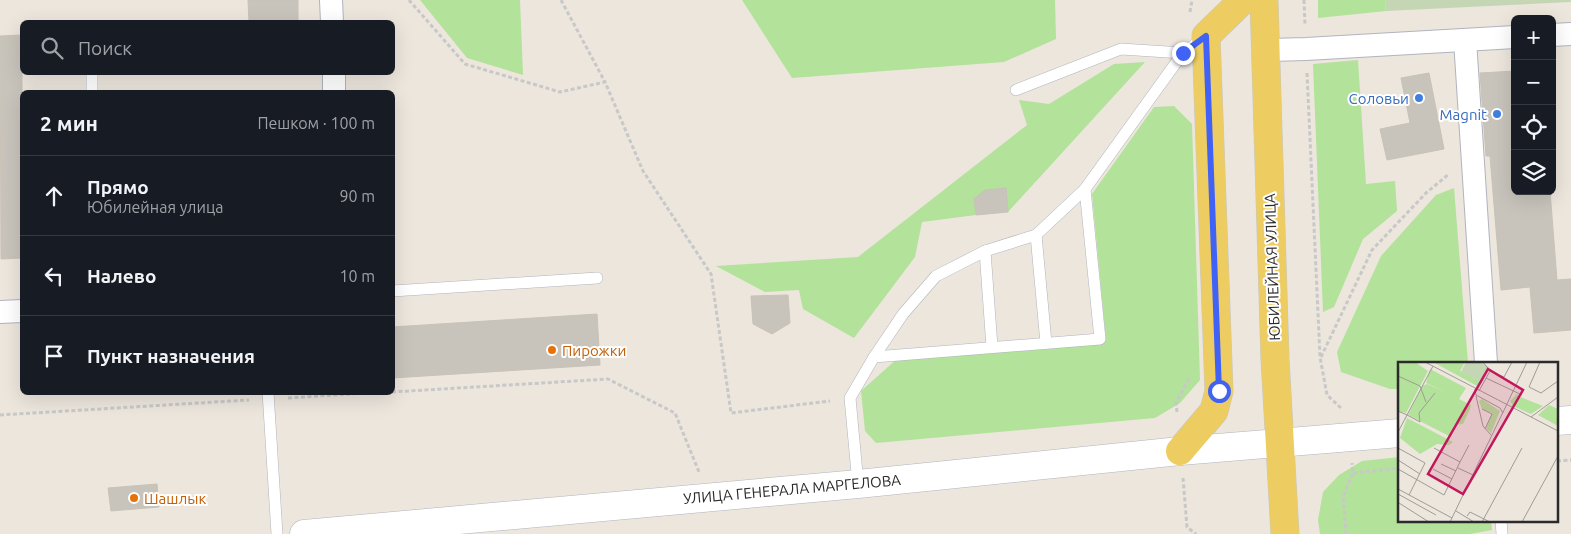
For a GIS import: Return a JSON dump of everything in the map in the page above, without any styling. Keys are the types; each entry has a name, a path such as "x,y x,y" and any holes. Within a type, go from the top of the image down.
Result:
{"main road":[{"path":"1180,451 1214,411 1219,391 1206,36 1243,0"},
{"name":"ЮБИЛЕЙНАЯ УЛИЦА","path":"1264,0 1274,359 1285,534"},
{"path":"1558,421 1571,420"},
{"name":"УЛИЦА ГЕНЕРАЛА МАРГЕЛОВА","path":"304,534 858,484 1180,451 1398,434"}],"street":[{"path":"331,0 332,20"},
{"path":"1556,35 1571,34"},
{"path":"1266,50 1511,37"},
{"path":"1465,40 1486,362"},
{"path":"334,75 334,90"},
{"path":"0,312 20,310"}],"lane":[{"path":"858,484 850,398 874,357 903,314 936,276 985,251 1036,235 1085,189 1183,53 1206,36"},
{"path":"1016,90 1121,49 1183,53"},
{"path":"92,75 92,90"},
{"path":"874,357 1100,339 1085,189"},
{"path":"1036,235 1046,343"},
{"path":"985,251 992,347"},
{"path":"395,291 597,278"},
{"path":"268,396 277,534"}],"path":[{"path":"409,0 465,64 560,92 606,82"},
{"path":"561,0 606,82 643,171 711,274 731,413 850,398"},
{"path":"1304,0 1320,357 1327,395 1346,413 1353,473 1343,496 1346,534"},
{"path":"1320,357 1372,250 1426,193 1472,154"},
{"path":"395,392 608,379 675,413 709,497"},
{"path":"0,415 296,395"},
{"path":"1558,461 1571,460"},
{"path":"1353,473 1398,468"}],"green space":[{"path":"420,0 520,0 523,75 467,58"},
{"path":"742,0 1055,0 1056,39 1004,62 792,78"},
{"path":"1318,0 1385,0 1386,11 1318,18"},
{"path":"1385,0 1571,0 1571,2 1386,11"},
{"path":"1358,60 1366,184 1395,181 1397,211 1363,239 1334,307 1323,312 1313,64"},
{"path":"1145,62 1008,212 974,199 976,215 922,222 915,257 854,338 803,309 799,290 765,292 716,266 858,257 1027,125 1019,100 1049,104 1114,64"},
{"path":"1174,106 1192,124 1200,380 1180,403 1155,418 876,443 865,431 861,391 898,358 1106,340 1092,194 1154,107"},
{"path":"1454,188 1468,362 1398,362 1398,389 1390,389 1341,372 1337,352 1381,256 1436,195"},
{"path":"1398,457 1398,522 1491,522 1492,530 1470,534 1320,534 1318,520 1323,492 1339,475 1362,461"}],"building":[{"path":"248,0 298,0 298,20 249,20"},
{"path":"20,35 20,75 22,75 22,90 20,90 20,258 1,259 0,36"},
{"path":"1511,71 1511,195 1550,195 1557,280 1571,279 1571,330 1534,333 1530,287 1501,290 1490,156 1486,156 1480,73"},
{"path":"1429,73 1444,149 1387,160 1380,129 1410,123 1401,78"},
{"path":"1006,188 1008,212 976,215 974,199 985,190"},
{"path":"788,295 790,323 772,334 753,324 751,296"},
{"path":"597,314 600,365 395,378 395,327"},
{"name":"Шашлык","path":"157,484 159,507 111,511 108,488"}],"place":[{"name":"Соловьи","path":"1419,98"},
{"name":"Magnit","path":"1497,114"},
{"name":"Пирожки","path":"552,350"},
{"name":"Шашлык","path":"134,498"}],"route":[{"path":"1183,53 1206,36 1219,391"}]}
